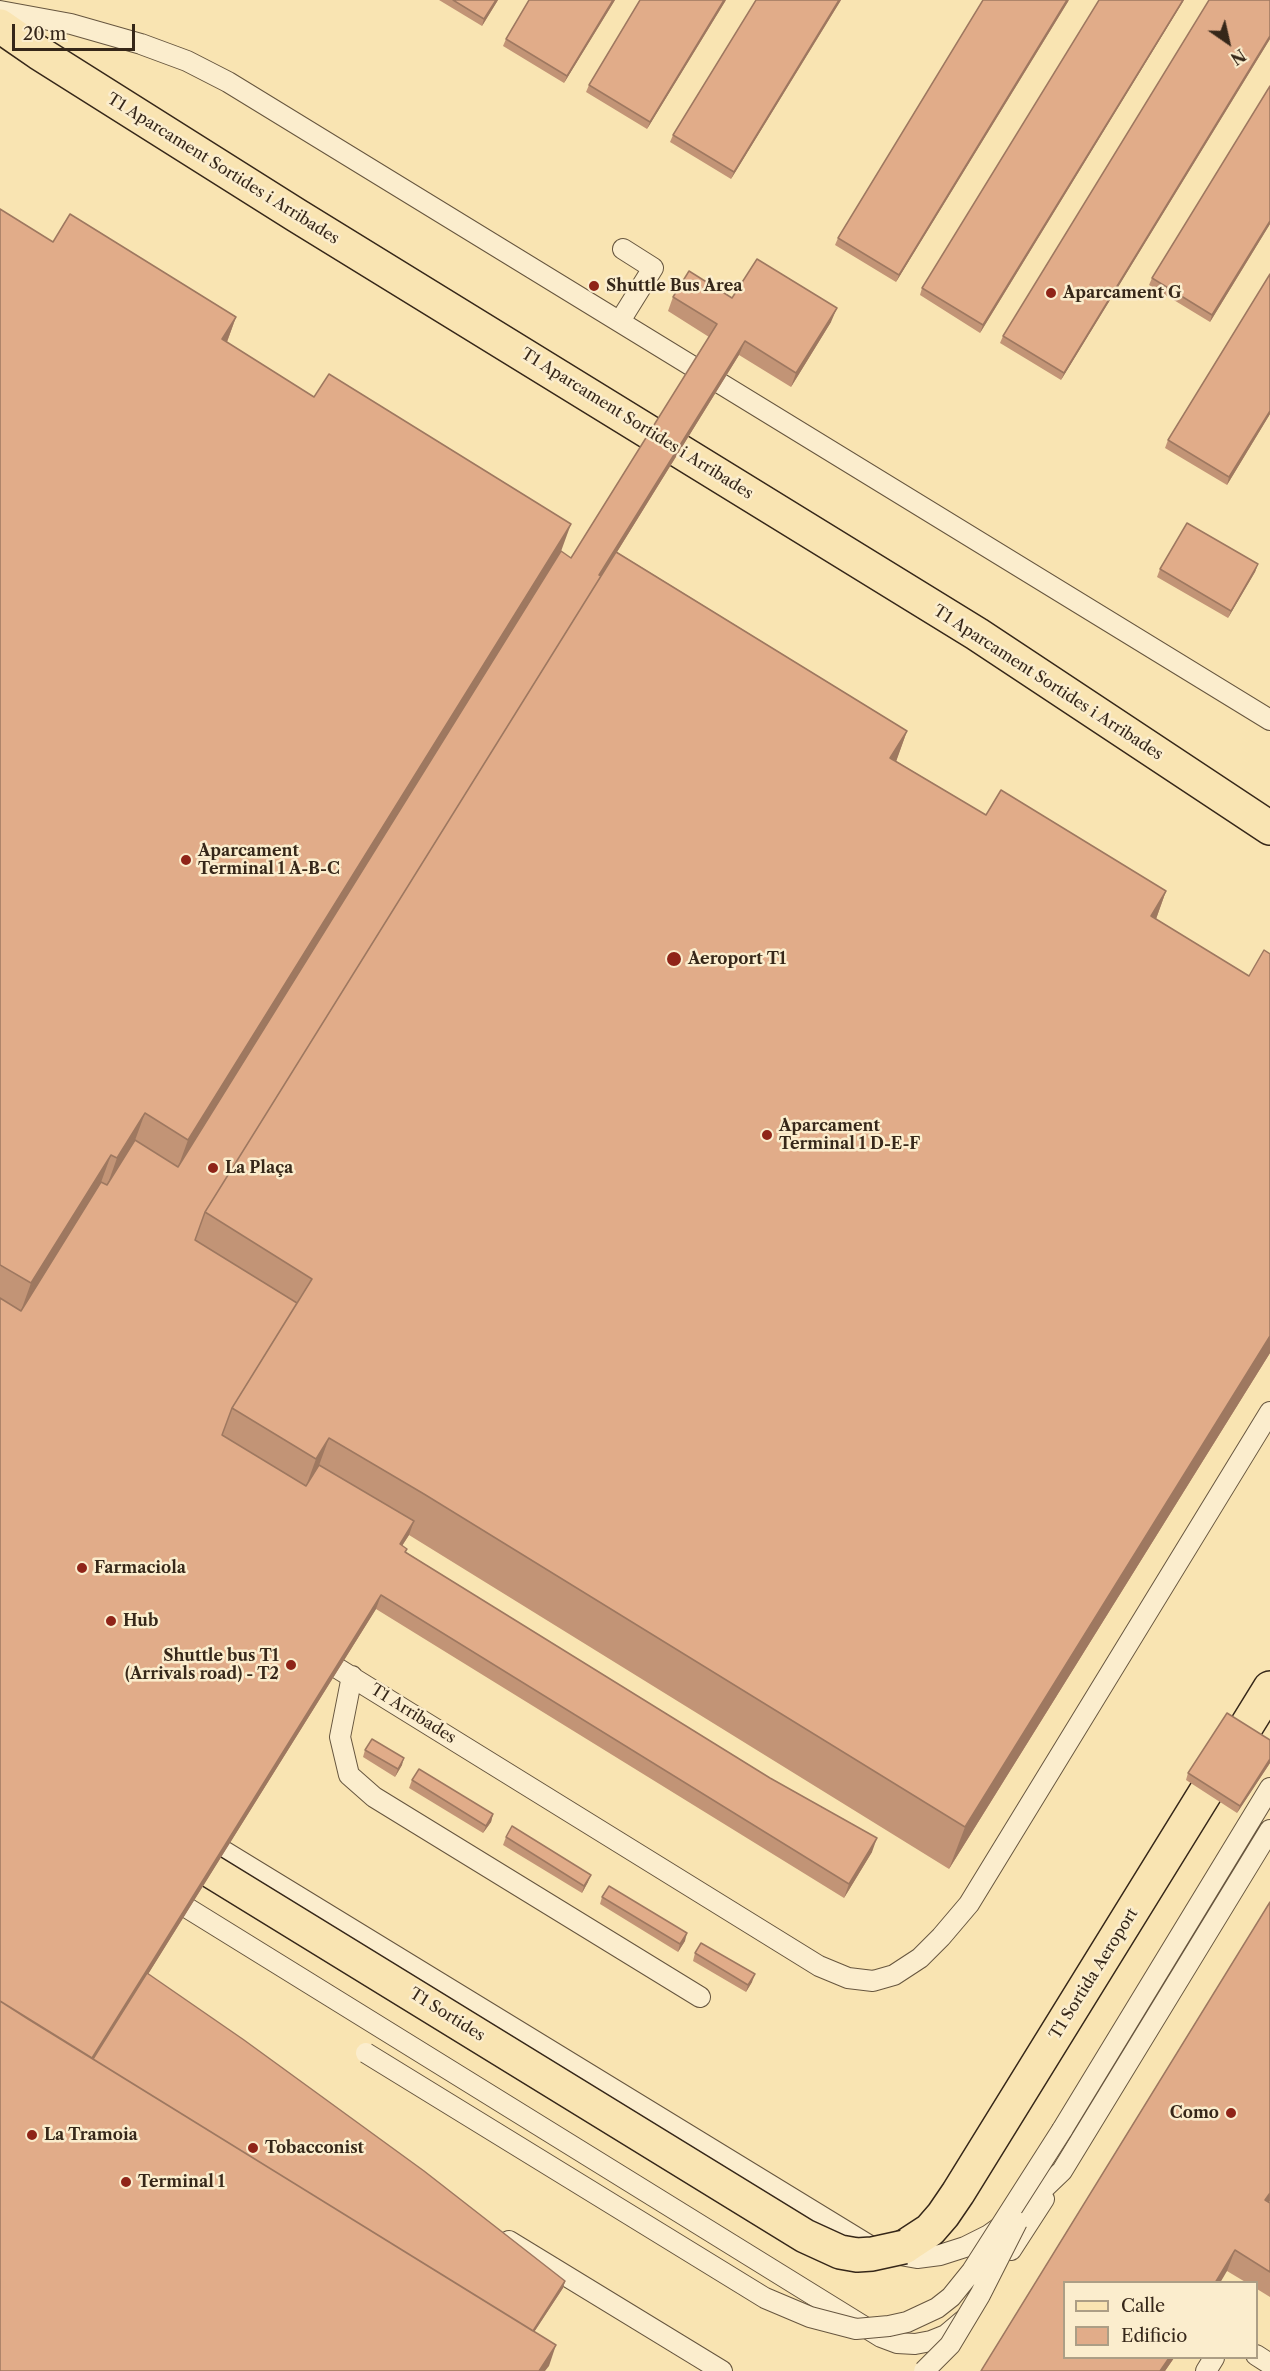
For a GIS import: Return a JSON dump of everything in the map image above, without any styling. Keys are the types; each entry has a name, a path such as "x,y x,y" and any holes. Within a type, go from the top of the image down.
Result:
{"main road":[{"name":"T1 Aparcament Sortides i Arribades","path":"0,26 39,54 306,221 977,634 1270,828"},
{"name":"T1 Sortida Aeroport","path":"904,2247 930,2230 958,2193 1270,1688"},
{"name":"T1 Sortides","path":"146,1831 805,2236 840,2252 857,2255 904,2247"}],"lane":[{"path":"0,11 71,24 141,44 187,61 228,82 1270,720"},
{"path":"620,321 653,267 623,249"},
{"name":"T1 Arribades","path":"298,1644 819,1966 848,1978 873,1981 894,1975 921,1958 969,1904 1270,1412"},
{"path":"352,1676 340,1737 349,1775 374,1797 700,1997"},
{"path":"366,2053 765,2298 810,2317 856,2329 890,2326 924,2315 937,2308 963,2284 1062,2130 1270,1788"},
{"path":"187,1828 870,2246 889,2253 917,2258 940,2255 965,2247 989,2235 1013,2218 1062,2171"},
{"path":"153,1887 881,2337 897,2343 915,2344 946,2335 960,2325 970,2313 1062,2171 1270,1830"},
{"path":"924,2371 950,2345 981,2295 1062,2130"},
{"path":"489,2228 722,2371"}],"building":[{"path":"453,0 496,0 484,19"},
{"path":"529,0 613,0 567,76 506,39"},
{"path":"640,0 724,0 650,122 589,85"},
{"path":"756,0 839,0 734,172 673,135"},
{"path":"983,0 1067,0 899,275 838,238"},
{"path":"1099,0 1183,0 983,325 922,288"},
{"path":"1209,0 1270,0 1270,36 1064,373 1003,336"},
{"path":"1270,86 1270,221 1212,315 1152,278"},
{"name":"Aparcament Terminal 1 A-B-C","path":"0,209 53,242 70,214 236,317 222,339 314,397 329,374 571,524 188,1140 145,1113 117,1158 111,1155 31,1283 0,1265"},
{"name":"La Plaça","path":"757,259 837,308 796,373 745,341 205,1212 195,1240 297,1303 232,1408 222,1435 306,1486 319,1465 414,1521 400,1544 407,1549 405,1552 770,1778 877,1838 849,1884 381,1595 92,2058 0,2001 0,1298 21,1311 101,1182 107,1185 135,1140 178,1167 561,551 571,558 717,324 673,297 689,271 732,298"},
{"path":"1270,274 1270,411 1229,477 1168,440"},
{"path":"1187,523 1258,564 1231,611 1160,569"},
{"name":"Aparcament Terminal 1 D-E-F","path":"616,552 907,731 890,758 986,815 1001,790 1166,891 1151,916 1249,976 1264,950 1270,954 1270,1336 965,1827 329,1438 316,1459 232,1408 312,1279 205,1212"},
{"path":"1227,1713 1270,1740 1270,1759 1240,1806 1188,1773"},
{"path":"372,1739 404,1758 398,1769 365,1750"},
{"path":"419,1769 493,1814 486,1826 412,1780"},
{"path":"512,1826 591,1875 584,1886 506,1837"},
{"path":"609,1886 687,1933 680,1944 602,1897"},
{"path":"1270,1902 1270,2193 1265,2200 1270,2203 1270,2272 1235,2250 1216,2281 1063,2281 1063,2359 1168,2359 1160,2371 981,2371"},
{"path":"701,1943 755,1974 748,1985 695,1953"},
{"path":"147,1973 244,2040 424,2171 565,2281 533,2331 93,2059"},
{"name":"Terminal 1","path":"0,2001 556,2345 539,2371 0,2371"}],"place":[{"name":"Shuttle Bus Area","path":"594,286"},
{"name":"Aparcament G","path":"1051,293"},
{"name":"Aparcament Terminal 1 A-B-C","path":"186,860"},
{"name":"Aeroport T1","path":"674,959"},
{"name":"Aparcament Terminal 1 D-E-F","path":"767,1135"},
{"name":"La Plaça","path":"213,1168"},
{"name":"Farmaciola","path":"82,1568"},
{"name":"Hub","path":"111,1621"},
{"name":"Shuttle bus T1 (Arrivals road) - T2","path":"291,1665"},
{"name":"Como","path":"1231,2113"},
{"name":"La Tramoia","path":"32,2135"},
{"name":"Tobacconist","path":"253,2148"},
{"name":"Terminal 1","path":"126,2182"}]}
